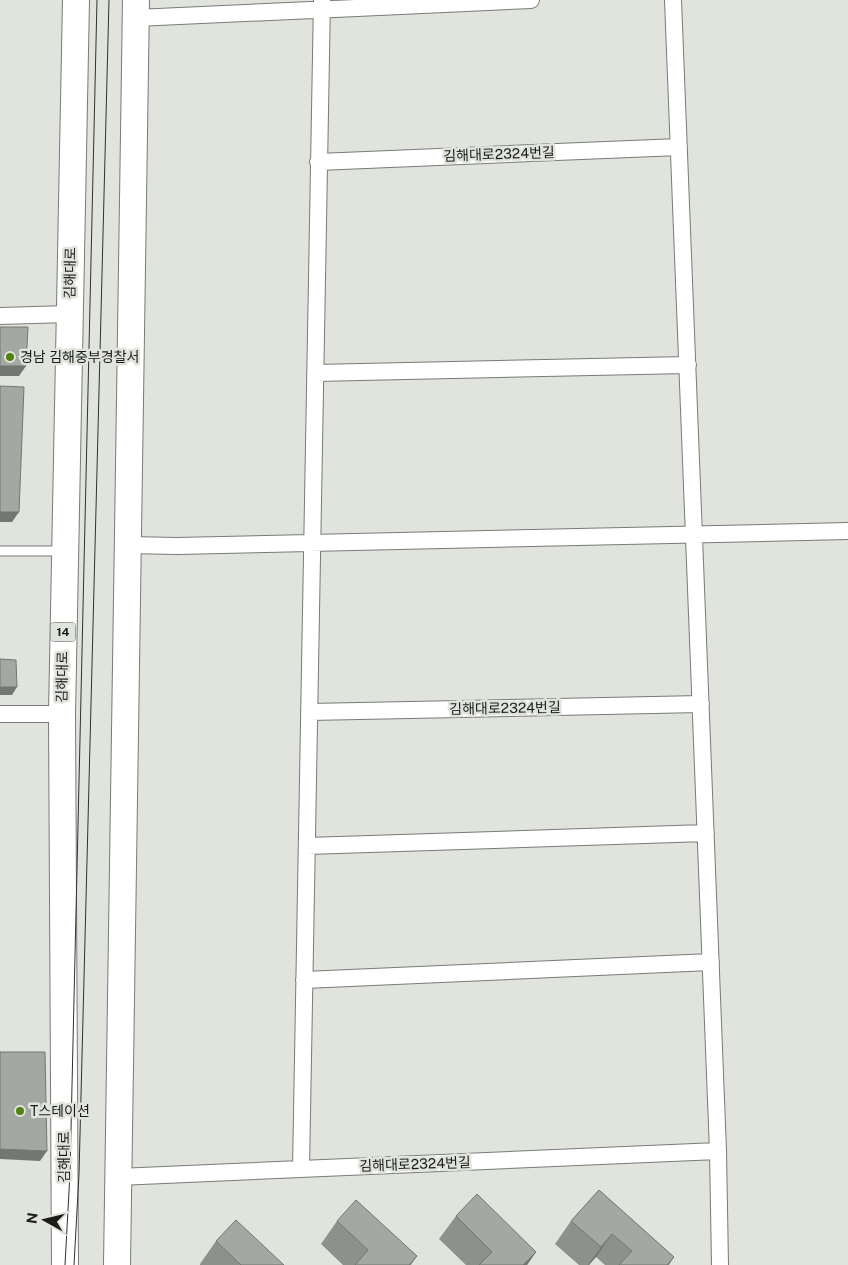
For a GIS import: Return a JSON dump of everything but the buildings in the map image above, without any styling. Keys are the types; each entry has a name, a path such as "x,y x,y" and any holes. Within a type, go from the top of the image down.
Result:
{"main road":[{"name":"김해대로","path":"65,1265 62,714 76,0"},
{"path":"117,1265 136,9"}],"street":[{"path":"136,9 531,0"},
{"path":"674,0 718,1151 720,1265"},
{"path":"301,1169 322,5"},
{"name":"김해대로2324번길","path":"318,162 679,147"},
{"path":"0,316 69,314"},
{"path":"315,373 688,365"},
{"path":"128,545 177,546 848,531"},
{"name":"김해대로2324번길","path":"309,712 701,704"},
{"path":"0,714 62,714"},
{"path":"307,846 706,833"},
{"path":"304,980 711,962"},
{"name":"김해대로2324번길","path":"118,1177 718,1151"}],"lane":[{"path":"0,551 65,551"}],"tram line":[{"path":"65,1265 70,1173 97,0"},
{"path":"74,1265 79,1174 109,0"}],"place":[{"name":"경남 김해중부경찰서","path":"10,357"},
{"name":"T스테이션","path":"20,1111"}]}
